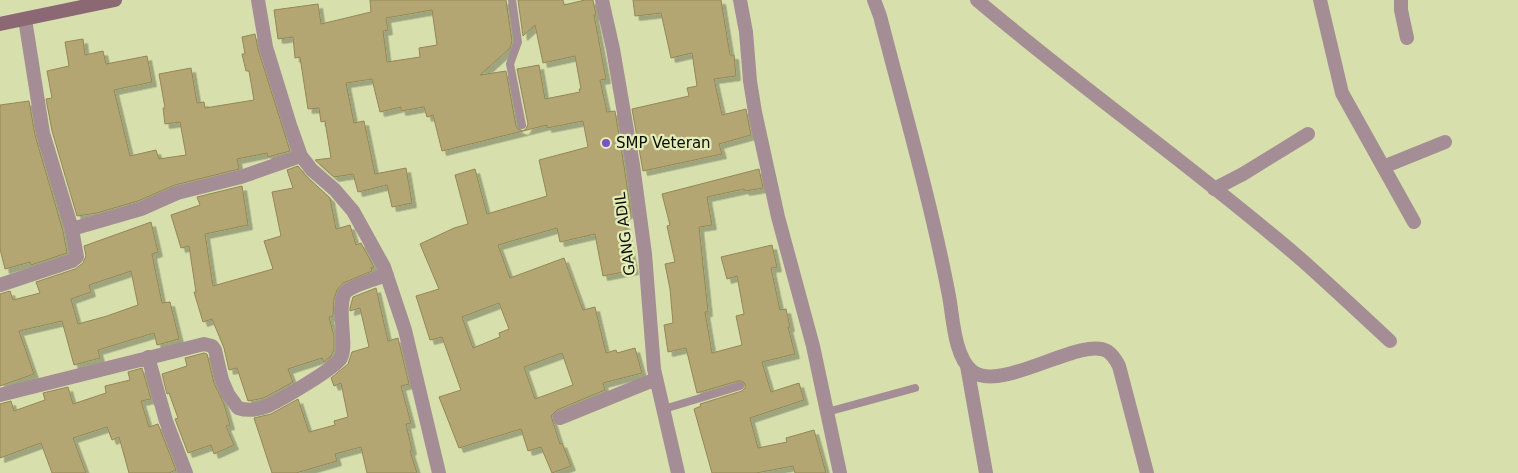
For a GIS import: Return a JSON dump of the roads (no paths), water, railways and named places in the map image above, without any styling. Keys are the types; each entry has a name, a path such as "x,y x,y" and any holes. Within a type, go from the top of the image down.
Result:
{"main road":[{"path":"0,24 115,0"}],"street":[{"path":"258,0 266,48 301,156 312,170 336,190 354,211 384,267 405,330 439,473"},
{"name":"GANG ADIL","path":"602,0 613,49 633,165 645,254 654,370 678,469"},
{"path":"740,0 758,128 778,217 814,346 840,473"},
{"path":"874,0 880,16 911,135 949,295 959,350 967,366 986,473"},
{"path":"977,0 1032,47 1214,189 1302,261 1390,341"},
{"path":"1320,0 1342,93 1414,222"},
{"path":"1400,0 1407,38"},
{"path":"0,286 72,261 77,257 72,229 43,133 25,19"},
{"path":"1214,189 1243,174 1308,134"},
{"path":"1383,167 1445,142"},
{"path":"72,229 141,209 177,193 241,177 301,156"},
{"path":"0,395 198,345 210,345 215,350 222,380 232,402 243,410 267,406 314,380 340,360 343,350 341,320 344,294 350,289 387,275"},
{"path":"967,366 977,374 994,376 1019,371 1089,350 1101,349 1106,351 1119,366 1147,473"},
{"path":"148,357 166,421 186,473"},
{"path":"560,418 656,379"}],"lane":[{"path":"512,0 518,42 510,64 522,125"},
{"path":"664,409 740,386"},
{"path":"827,412 915,388"}],"place":[{"name":"SMP Veteran","path":"606,143"}]}
